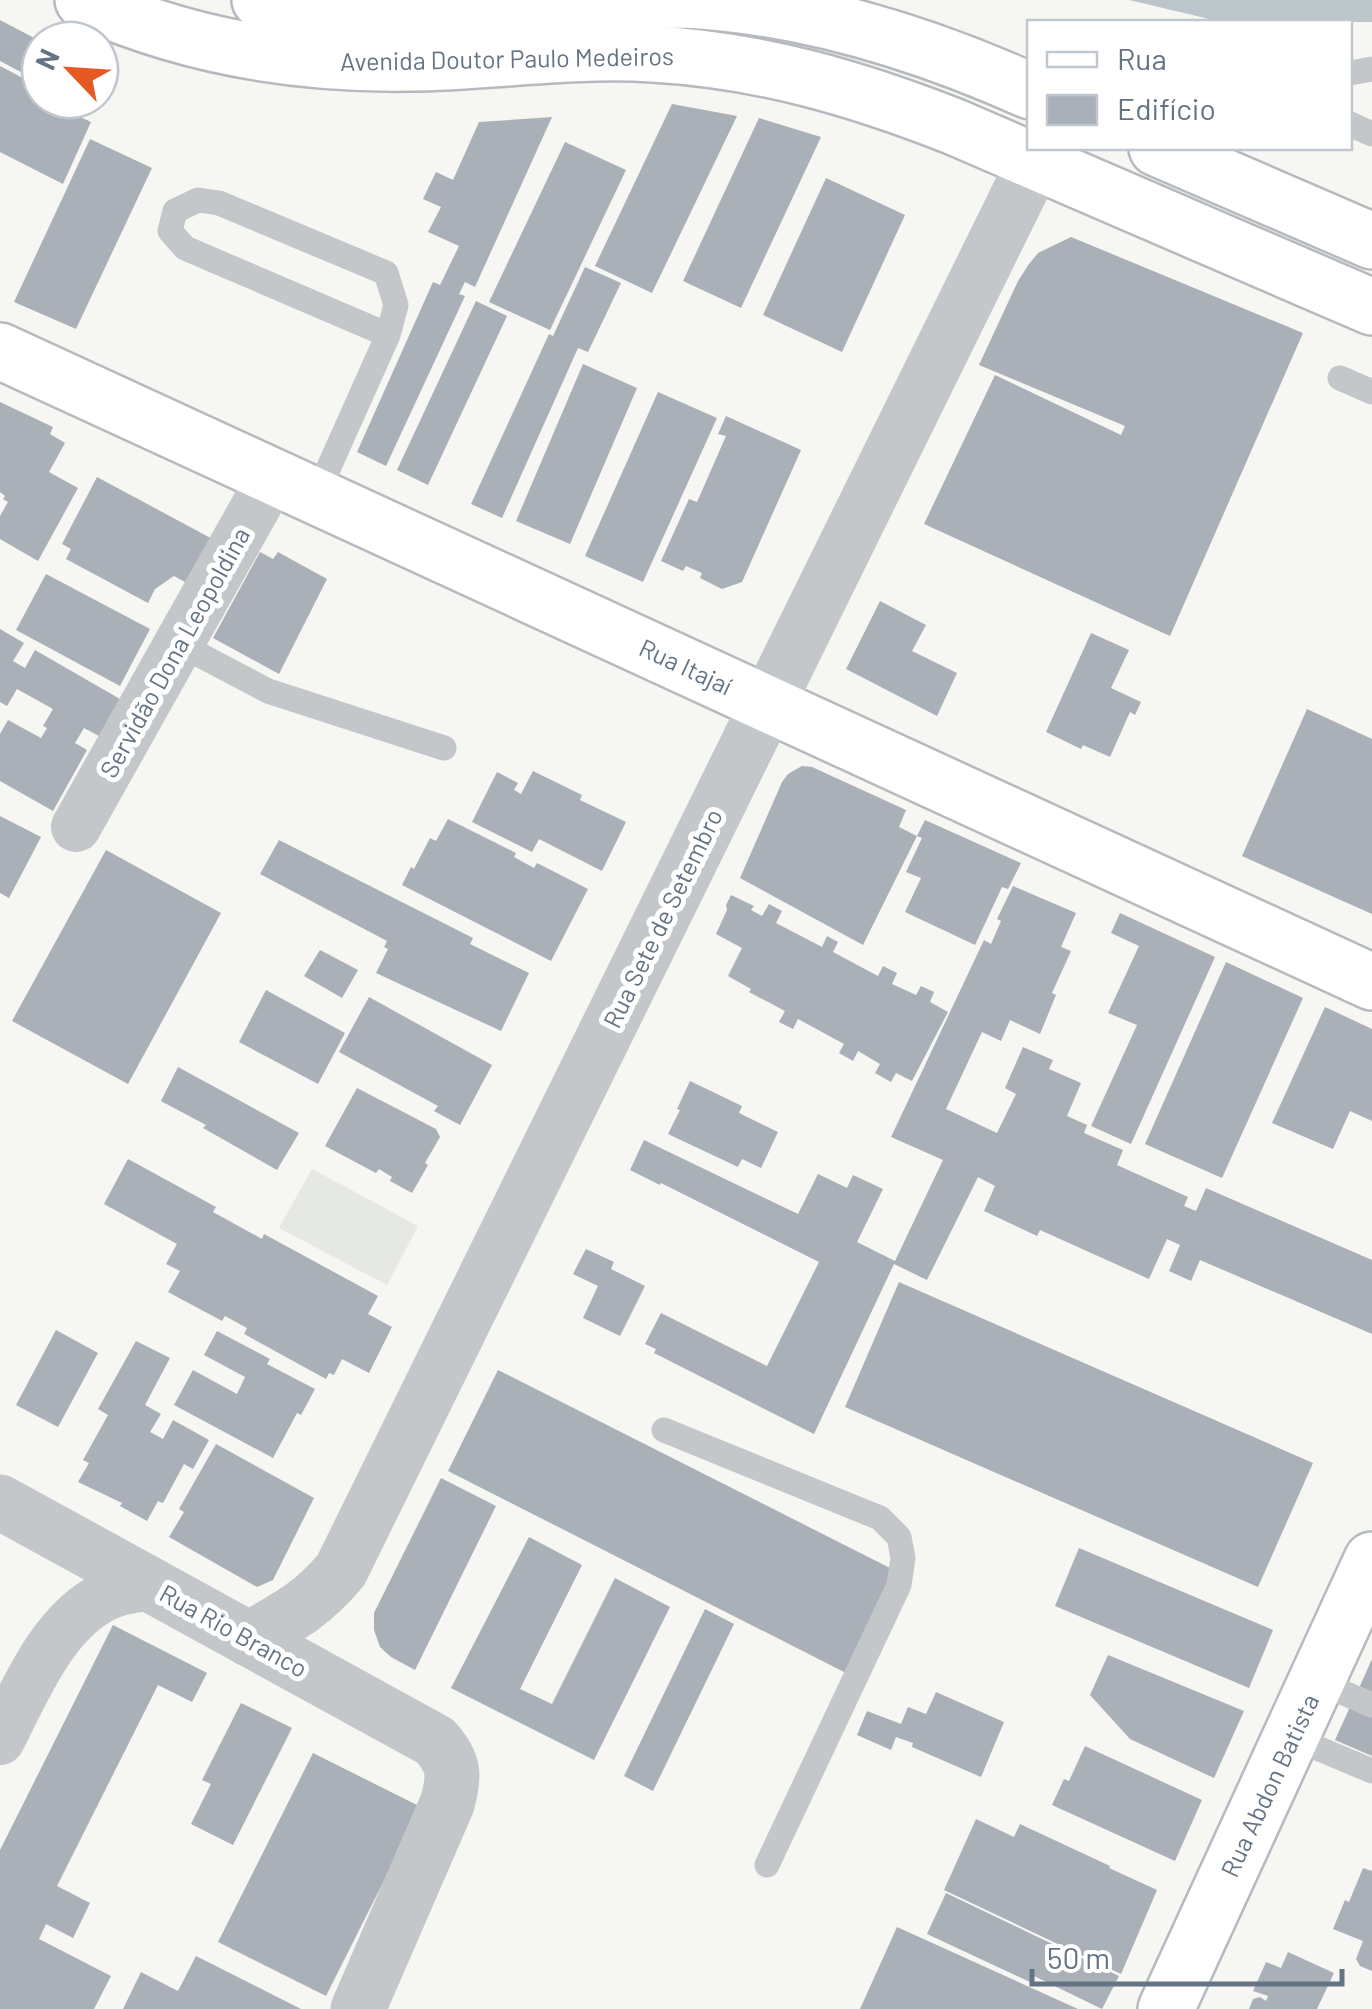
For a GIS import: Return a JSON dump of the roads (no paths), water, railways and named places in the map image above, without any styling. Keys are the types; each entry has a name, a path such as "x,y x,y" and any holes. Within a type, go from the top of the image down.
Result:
{"main road":[{"name":"Avenida Doutor Paulo Medeiros","path":"83,0 160,29 283,57 440,11 612,0 686,0 747,6 816,20 928,50 1027,90"},
{"name":"Avenida Doutor Paulo Medeiros","path":"260,0 411,63 583,54 716,58 820,81 1027,150"},
{"path":"1161,150 1372,241"},
{"name":"Avenida Doutor Paulo Medeiros","path":"1039,154 1372,307"},
{"name":"Rua Itajaí","path":"0,351 1372,982"},
{"name":"Rua Abdon Batista","path":"1166,2009 1372,1560"}],"street":[{"name":"Rua Sete de Setembro","path":"249,1639 299,1612 341,1570 1039,154"},
{"name":"Servidão Dona Leopoldina","path":"76,827 178,644 294,486"},
{"name":"Rua Rio Branco","path":"0,1502 435,1741 447,1754 453,1772 447,1804 358,2009"},
{"path":"341,1570 334,1608 338,1658 348,1679 371,1706"},
{"path":"0,1740 40,1662 76,1615 108,1594 152,1586"}],"lane":[{"path":"294,486 388,335 396,305 386,273 219,203 198,200 176,210 170,231 185,248 388,335"},
{"path":"1340,378 1372,392"},
{"path":"178,644 268,691 444,748"},
{"path":"664,1430 880,1518 899,1537 904,1558 899,1585 768,1865"},
{"path":"1316,1681 1372,1704"},
{"path":"1291,1737 1372,1771"}]}
